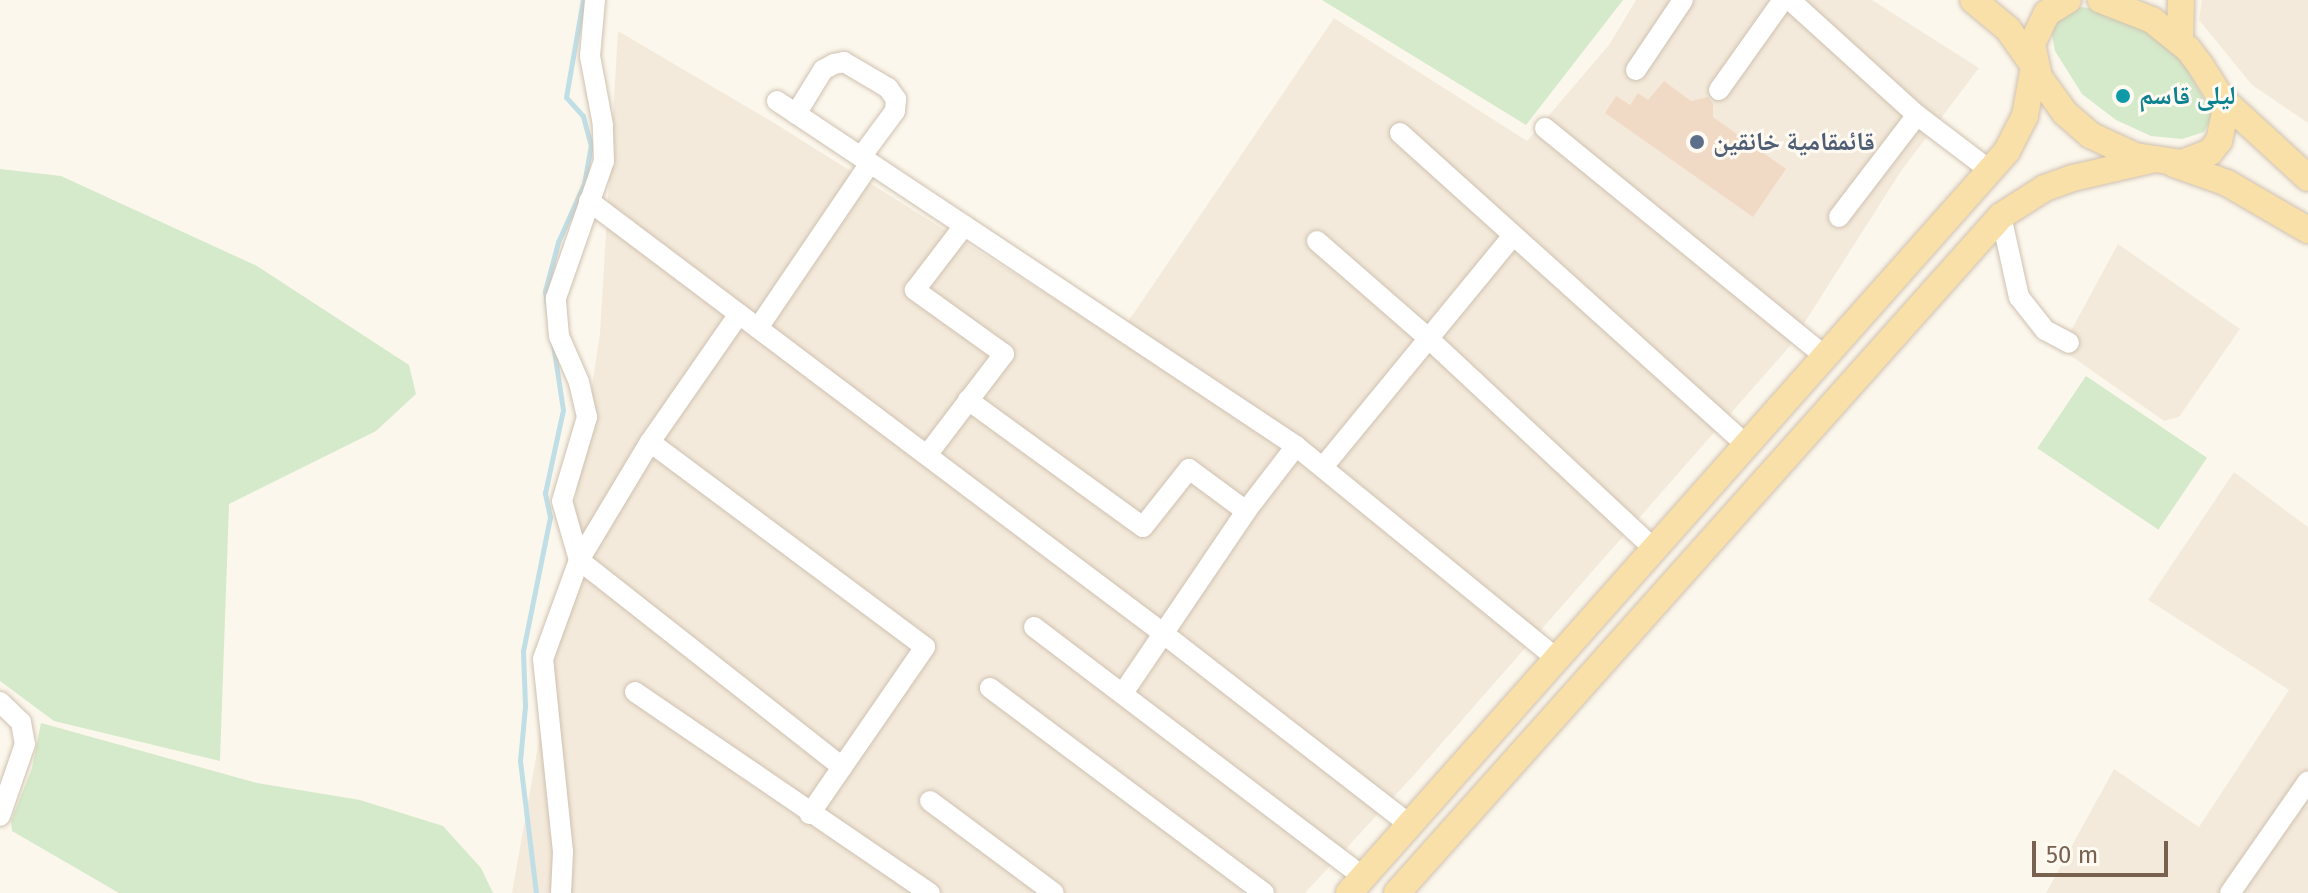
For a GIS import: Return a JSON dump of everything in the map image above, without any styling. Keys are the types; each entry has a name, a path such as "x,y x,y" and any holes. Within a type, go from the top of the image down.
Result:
{"main road":[{"path":"1973,0 2008,29 2057,104 2090,135 2119,151 2227,183 2308,230"},
{"path":"1356,885 1992,172 2025,116 2034,66 2032,44 2039,22 2066,0"},
{"path":"2101,0 2152,20 2180,41 2221,98 2308,178"},
{"path":"2180,41 2181,0"},
{"path":"1397,893 2001,216 2045,188 2073,178 2159,161 2197,160 2210,152 2225,127 2221,98"},
{"path":"1752,439 1785,457"}],"street":[{"path":"595,0 590,56 603,125 604,161 556,298 559,336 579,382 587,417 562,501 579,560 842,767"},
{"path":"1636,70 1683,0"},
{"path":"1719,90 1783,0"},
{"path":"1790,0 1917,115 1992,172"},
{"path":"758,328 895,111 896,99 888,88 844,62 823,70 796,114"},
{"path":"777,101 1296,446 1556,658"},
{"path":"1839,217 1917,115"},
{"path":"1545,128 1826,357"},
{"path":"1400,133 1513,236 1752,439"},
{"path":"589,201 1164,634 1409,824"},
{"path":"2001,216 2019,297 2045,330 2069,343"},
{"path":"927,455 1004,354 915,290 964,226"},
{"path":"1323,467 1513,236"},
{"path":"1317,241 1428,338 1654,549"},
{"path":"561,893 563,852 551,764 543,659 579,560 650,442 739,314"},
{"path":"968,400 1143,527 1189,469 1246,511"},
{"path":"650,442 925,647 810,814"},
{"path":"1123,693 1246,511 1296,446"},
{"path":"1034,627 1123,693 1356,885"},
{"path":"990,688 1264,893"},
{"path":"635,692 930,893"},
{"path":"0,702 21,722 25,744 0,816"},
{"path":"2230,893 2308,781"},
{"path":"930,801 1054,893"}],"shaded area":[{"path":"1636,0 1872,0 1979,68 1901,171 1789,347 1413,776 1305,893 512,893 544,712 600,333 618,31 771,121 1117,338 1334,18 1527,141 1609,45"},
{"path":"2202,0 2308,0 2308,123 2252,85 2199,20"},
{"path":"2118,244 2240,329 2179,417 2164,421 2061,349"},
{"path":"2234,472 2308,527 2308,893 2046,893 2114,769 2199,827 2289,690 2148,600"}],"green space":[{"path":"1322,0 1623,0 1526,125"},
{"path":"2082,7 2104,11 2170,40 2213,114 2204,132 2182,139 2151,136 2116,120 2082,94 2055,51 2051,30 2054,21 2065,12"},
{"path":"0,169 61,176 257,266 409,365 416,394 376,431 229,504 220,761 54,721 0,681"},
{"path":"2086,376 2207,458 2158,530 2037,448"},
{"path":"41,723 257,783 360,800 443,826 481,868 493,893 119,893 12,831 11,821 32,768"}],"building":[{"name":"قائمقامية خانقين","path":"1664,81 1691,101 1708,97 1713,104 1713,117 1786,169 1753,217 1605,113 1616,96 1630,105 1638,93 1648,100"}],"waterway":[{"path":"536,893 520,761 525,706 523,651 550,517 545,493 563,410 545,291 558,242 584,184 591,146 583,116 566,97 583,0"}],"place":[{"name":"ليلى قاسم","path":"2123,96"},
{"name":"قائمقامية خانقين","path":"1697,142"}]}
